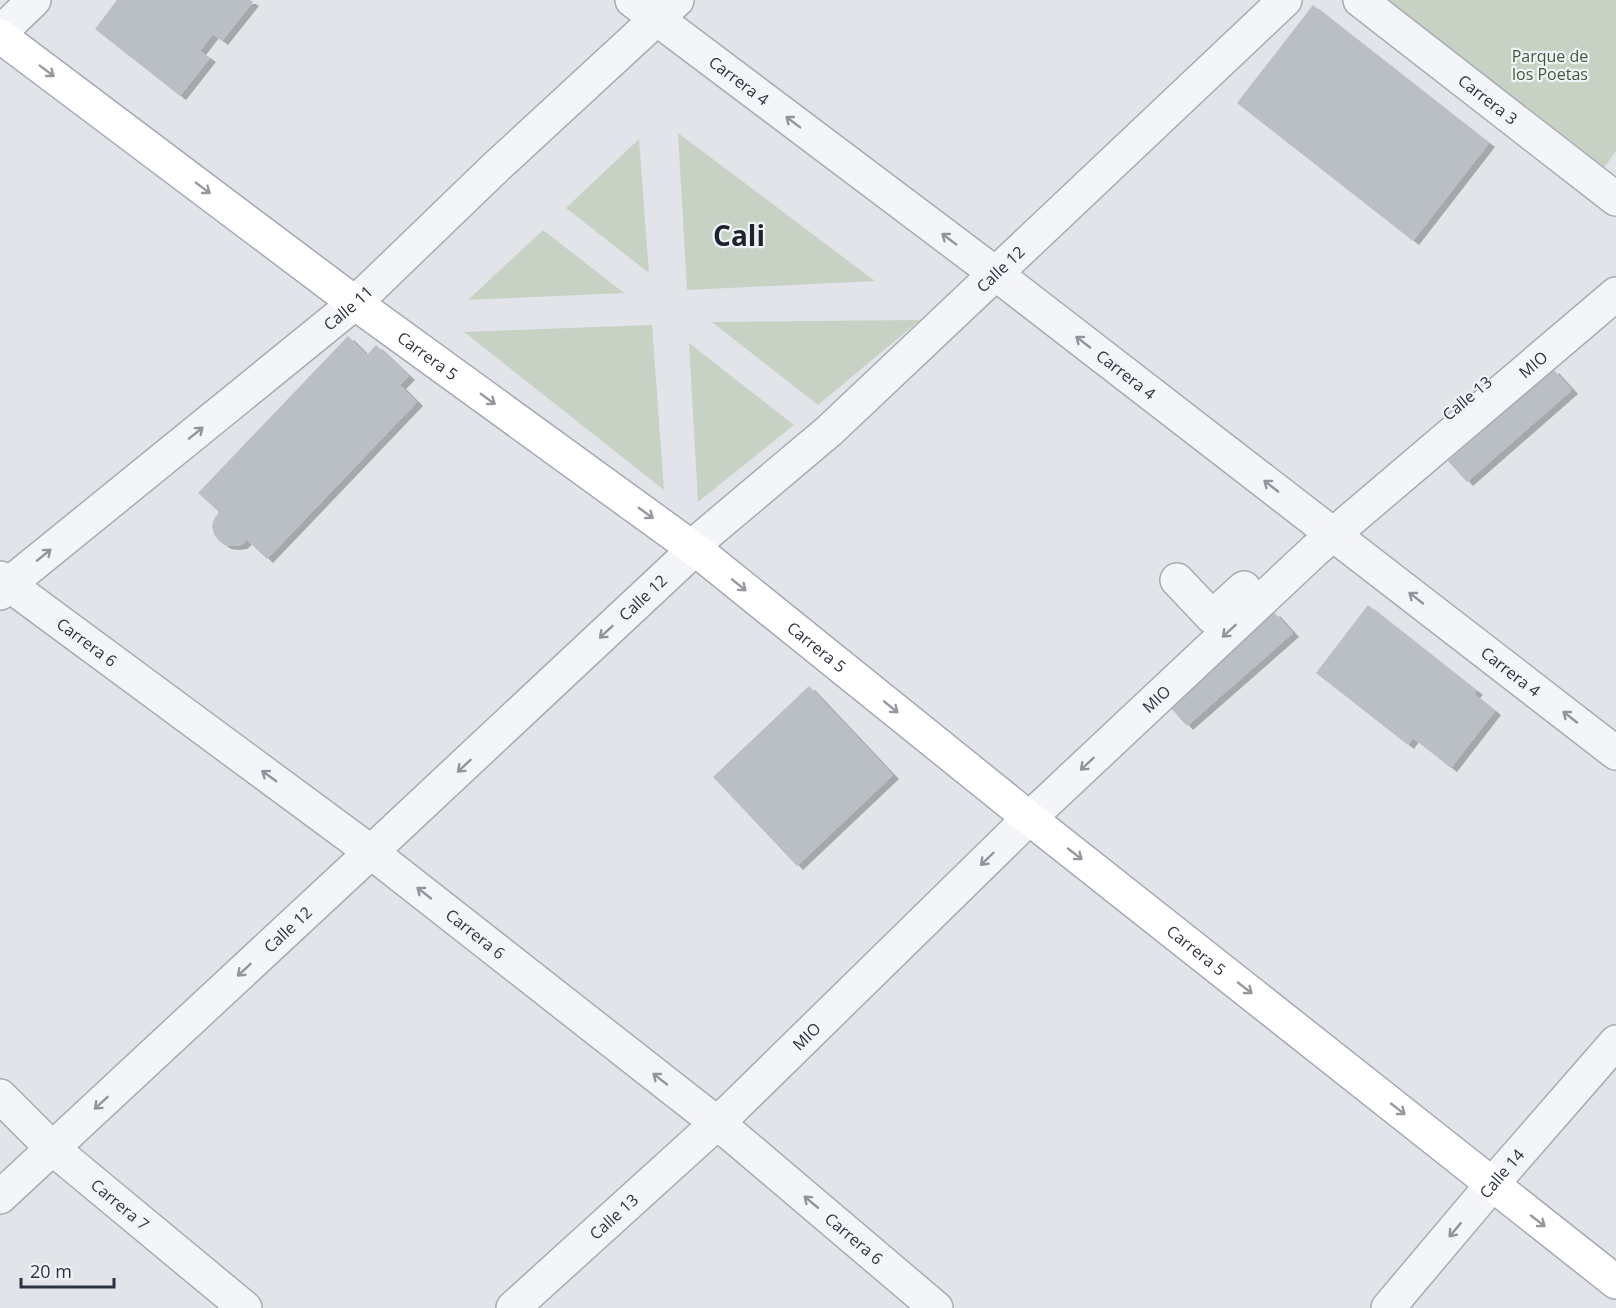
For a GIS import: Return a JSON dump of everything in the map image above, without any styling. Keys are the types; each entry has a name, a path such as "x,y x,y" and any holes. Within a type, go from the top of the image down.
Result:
{"main road":[{"name":"Carrera 5","path":"0,34 355,303 693,548 1038,825 1616,1282"}],"street":[{"path":"0,34 34,0"},
{"name":"Calle 12","path":"0,1197 675,567 702,538 829,431 1285,0"},
{"name":"Carrera 3","path":"1360,0 1616,200"},
{"name":"Carrera 4","path":"655,6 996,274 1616,753"},
{"name":"Calle 11","path":"3,585 355,303 495,168 655,6"},
{"name":"Calle 13","path":"1326,528 1616,273"},
{"name":"MIO","path":"723,1135 1038,825 1264,597 1326,528 1616,294"},
{"path":"1177,580 1212,617 1326,528"},
{"name":"Carrera 6","path":"3,585 371,852 936,1308"},
{"name":"Calle 14","path":"1388,1308 1616,1042"},
{"name":"Carrera 7","path":"0,1096 52,1148 245,1308"},
{"name":"Calle 13","path":"513,1308 723,1135"},
{"name":"Calle 13","path":"544,1308 723,1135"}],"green space":[{"name":"Parque de los Poetas","path":"1360,0 1616,0 1616,151 1593,183"},
{"path":"678,133 875,281 687,290"},
{"path":"639,139 649,273 566,208"},
{"path":"543,230 624,293 468,300"},
{"path":"920,320 818,405 712,322"},
{"path":"652,325 664,490 464,332"},
{"path":"689,343 794,425 698,502"}],"building":[{"path":"117,0 250,0 253,2 222,41 213,34 200,51 210,58 180,96 95,29"},
{"path":"1313,5 1489,143 1413,241 1237,103"},
{"path":"348,336 367,355 376,345 409,376 400,385 417,402 267,559 247,540 241,545 225,545 214,534 212,526 219,512 198,493"},
{"path":"1553,369 1572,390 1467,482 1448,461"},
{"path":"1368,605 1477,691 1474,694 1495,711 1451,768 1413,738 1408,745 1316,673"},
{"path":"1274,612 1293,633 1187,726 1168,705"},
{"path":"809,686 893,775 797,866 713,777"}],"district":[{"name":"Cali","path":"739,235"}]}
